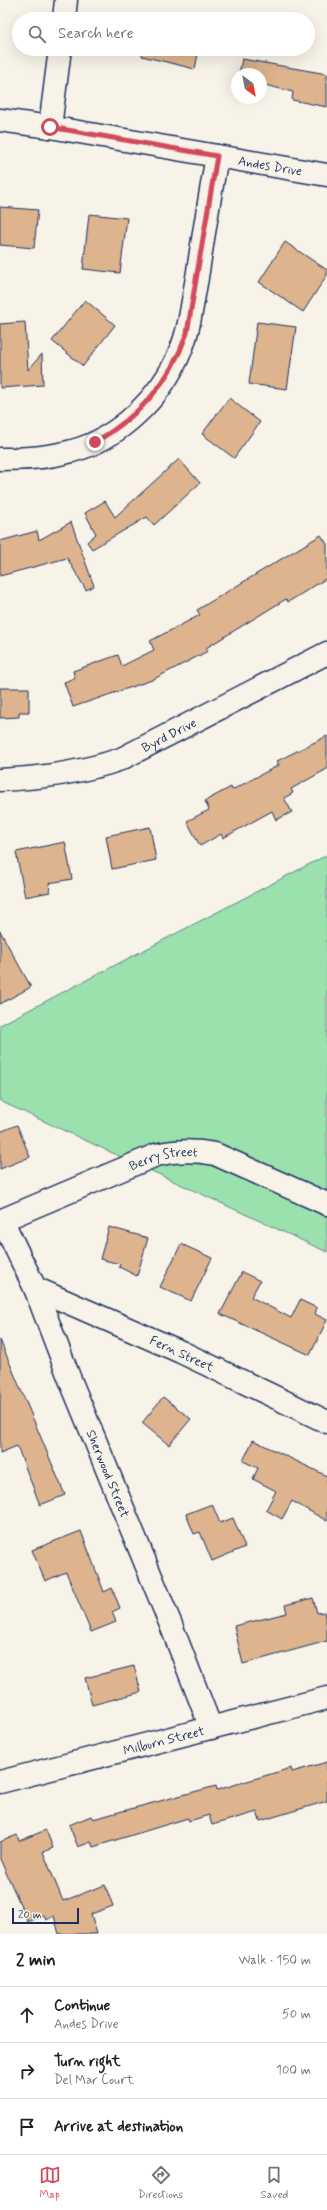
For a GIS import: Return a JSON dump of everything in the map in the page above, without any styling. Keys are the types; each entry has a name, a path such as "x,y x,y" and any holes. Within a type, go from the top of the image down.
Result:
{"street":[{"path":"65,12 66,0"},
{"path":"50,127 59,56"},
{"name":"Andes Drive","path":"0,120 50,127 327,175"},
{"path":"0,459 37,459 73,451 95,442 132,418 161,386 176,362 187,333 217,156"},
{"name":"Byrd Drive","path":"0,780 60,776 91,769 121,759 327,653"},
{"name":"Berry Street","path":"1,1220 156,1156 174,1151 196,1150 215,1154 327,1204"},
{"name":"Sherwood Street","path":"1,1220 36,1288 211,1728"},
{"name":"Fern Street","path":"36,1288 181,1352 327,1422"},
{"name":"Milburn Street","path":"0,1782 327,1698"}],"green space":[{"path":"327,855 327,1252 0,1101 0,1025"}],"building":[{"path":"142,56 198,56 195,69"},
{"path":"242,59 327,74 327,107 292,100 293,92 267,86 267,68 240,68"},
{"path":"0,207 38,210 34,248 0,245"},
{"path":"89,214 127,218 120,273 83,269"},
{"path":"285,242 327,270 327,275 303,312 259,282"},
{"path":"85,300 115,325 83,366 52,341"},
{"path":"25,322 28,370 42,354 43,385 0,388 0,324"},
{"path":"257,322 296,327 287,389 249,384"},
{"path":"229,398 260,422 234,458 202,434"},
{"path":"179,459 200,483 154,525 147,517 92,549 87,542 96,534 85,513 105,501 115,517"},
{"path":"71,522 94,586 86,590 67,558 0,576 0,541 37,531 39,540"},
{"path":"321,535 327,544 327,578 288,602 286,599 206,648 208,651 152,680 73,707 64,682 75,678 73,671 118,655 122,666 154,650 150,641 200,615 197,610"},
{"path":"0,688 29,688 29,712 19,712 19,717 0,718"},
{"path":"327,736 327,769 291,789 293,793 284,798 292,812 276,820 272,811 223,838 221,834 200,846 187,821 209,810 205,801 231,787 232,790 279,765 277,761"},
{"path":"150,827 156,860 112,869 106,836"},
{"path":"65,842 72,879 49,883 50,892 25,897 16,852"},
{"path":"0,931 31,987 0,1004"},
{"path":"17,1125 30,1157 0,1169 0,1132"},
{"path":"109,1227 148,1238 137,1276 119,1267 120,1264 100,1259"},
{"path":"181,1244 212,1258 191,1301 160,1287"},
{"path":"242,1272 260,1281 251,1297 291,1318 300,1300 317,1308 315,1314 327,1320 310,1355 220,1314"},
{"path":"0,1340 65,1495 40,1505 17,1446 0,1453"},
{"path":"163,1397 191,1419 169,1445 142,1423"},
{"path":"253,1440 327,1476 327,1521 292,1501 282,1519 266,1510 276,1491 253,1479 258,1468 243,1461"},
{"path":"212,1504 220,1523 233,1518 245,1547 212,1561 200,1532 194,1534 186,1514"},
{"path":"81,1531 104,1592 112,1588 120,1608 112,1612 116,1622 91,1632 66,1572 45,1581 32,1550"},
{"path":"313,1598 317,1613 324,1612 327,1626 327,1641 243,1664 234,1626 287,1613 285,1605"},
{"path":"134,1666 141,1692 92,1705 85,1678"},
{"path":"327,1762 327,1801 260,1821 257,1812 212,1825 209,1815 189,1821 188,1818 93,1847 91,1842 78,1847 69,1825 91,1816 93,1819 216,1786 217,1790 291,1768 292,1772"},
{"path":"46,1830 53,1848 43,1852 63,1901 105,1885 113,1906 91,1914 97,1934 59,1934 54,1916 46,1920 44,1915 28,1922 0,1859 0,1842 17,1835 19,1841"}],"route":[{"path":"50,127 217,156 187,333 181,352 161,386 149,401 132,418 116,430 95,442"}]}
